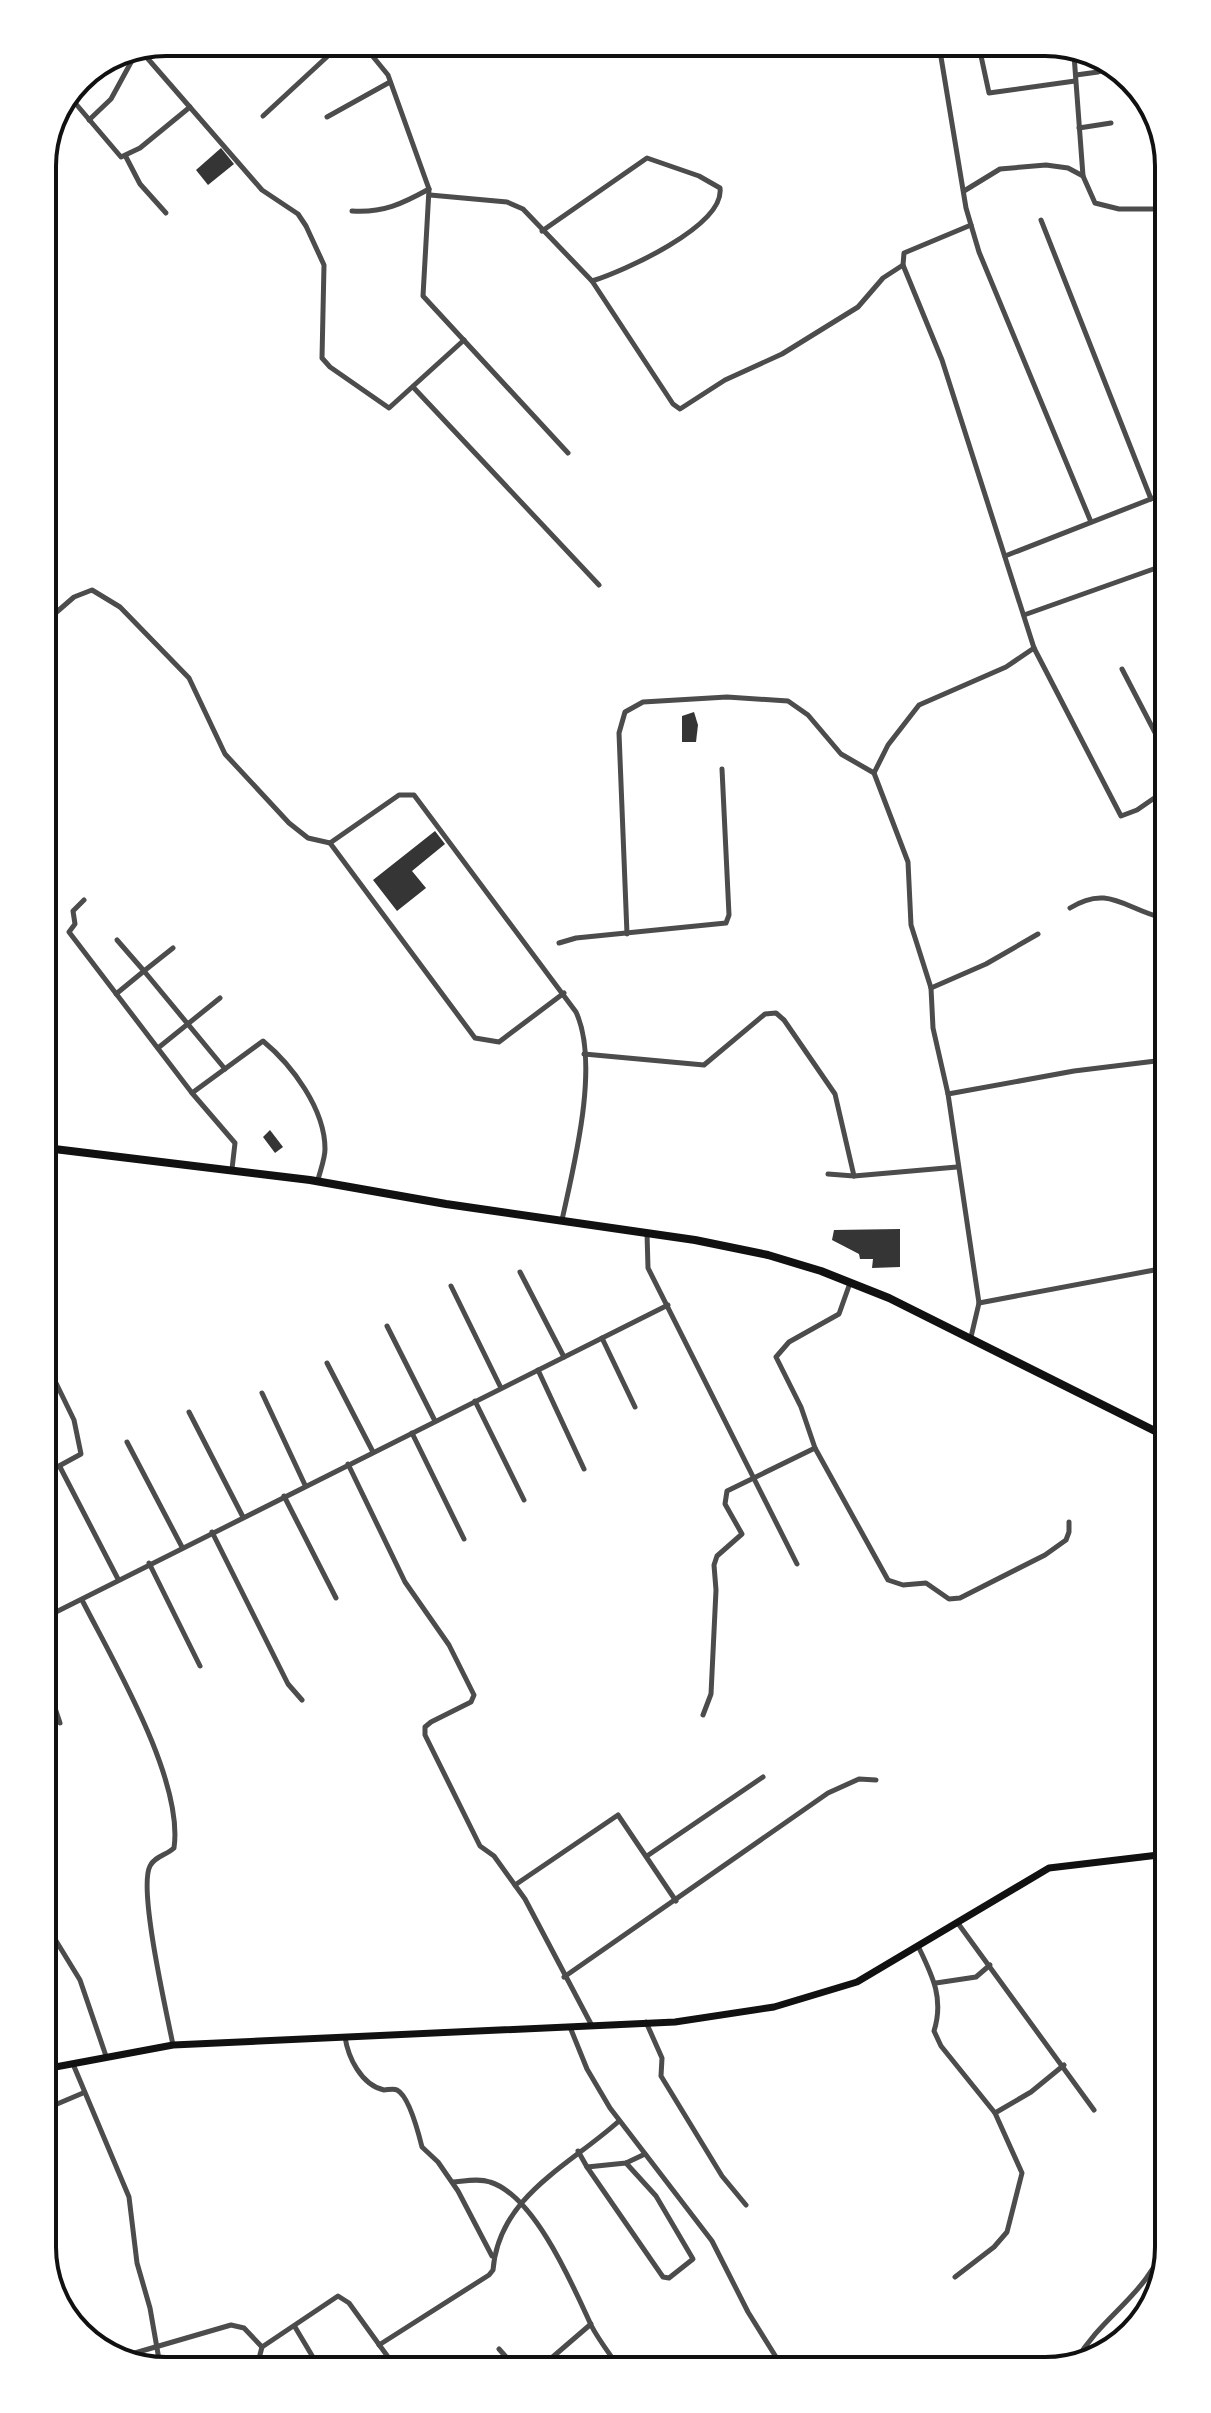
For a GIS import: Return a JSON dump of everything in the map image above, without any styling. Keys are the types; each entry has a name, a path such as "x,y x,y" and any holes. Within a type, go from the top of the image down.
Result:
{"highway":[{"path":"56,1149 318,1181 768,1255 850,1283 971,1337 1155,1431"}],"main road":[{"path":"56,2067 173,2045 708,2018 799,2001 857,1982 919,1948 1049,1868 1155,1855"}],"street":[{"path":"263,116 328,56"},
{"path":"371,56 390,82 430,192 423,296 568,453"},
{"path":"941,56 964,191 979,252 1091,522"},
{"path":"981,56 989,93 1100,71"},
{"path":"147,58 262,190 298,214 316,244 324,265 322,358 330,367 385,407 395,405 464,340"},
{"path":"1074,60 1083,176 1095,203 1119,209 1155,209"},
{"path":"89,120 111,99 131,62"},
{"path":"327,117 390,82"},
{"path":"76,104 114,151 126,157 140,184 166,213"},
{"path":"126,157 190,107"},
{"path":"1079,128 1111,123"},
{"path":"542,231 647,158 699,176 720,188 714,210 695,226 629,267 592,281"},
{"path":"964,191 1000,169 1020,166 1068,168 1083,176"},
{"path":"352,211 376,213 430,192 507,202 523,209 592,281 673,404 680,409 725,380 782,354 858,307 883,278 903,265"},
{"path":"1041,220 1151,499"},
{"path":"971,225 904,253 903,265 942,360 1034,648 1121,816 1155,798"},
{"path":"413,387 599,585"},
{"path":"1005,556 1155,497"},
{"path":"1024,615 1155,568"},
{"path":"56,614 86,590 101,593 120,607 189,678 225,754 299,833 330,843 475,1038 499,1042 564,993"},
{"path":"874,773 888,745 919,705 1006,667 1034,648"},
{"path":"1122,669 1155,733"},
{"path":"627,934 619,733 621,719 632,707 643,702 727,697 788,701 808,715 841,754 874,773 908,862 911,925 931,988 933,1028 948,1094 979,1303 971,1337"},
{"path":"559,943 721,926 729,919 722,769"},
{"path":"330,843 399,795 414,795 564,993 582,1026 584,1054 583,1092 562,1221"},
{"path":"1070,908 1092,897 1113,897 1135,910 1155,916"},
{"path":"84,900 73,911 76,919 69,932 192,1093 235,1143 232,1169"},
{"path":"931,988 986,964 1038,934"},
{"path":"117,940 225,1069"},
{"path":"116,994 173,948"},
{"path":"158,1048 220,998"},
{"path":"584,1054 704,1065 765,1014 776,1013 835,1094 854,1176"},
{"path":"192,1093 263,1041 283,1058 315,1109 325,1149 318,1181"},
{"path":"948,1094 1074,1071 1155,1061"},
{"path":"828,1174 854,1176 957,1167"},
{"path":"647,1233 648,1268 797,1564"},
{"path":"979,1303 1155,1270"},
{"path":"520,1272 564,1357"},
{"path":"850,1283 839,1314 789,1342 776,1357 801,1407 815,1448 882,1570 896,1585 926,1583 949,1599 960,1598 1057,1547 1069,1532 1069,1522"},
{"path":"451,1286 501,1388"},
{"path":"56,1612 668,1305"},
{"path":"387,1326 435,1421"},
{"path":"602,1338 635,1407"},
{"path":"327,1363 373,1452"},
{"path":"538,1370 584,1469"},
{"path":"56,1383 74,1420 81,1454 56,1469"},
{"path":"262,1393 305,1485"},
{"path":"475,1401 524,1500"},
{"path":"189,1412 243,1517"},
{"path":"412,1433 464,1539"},
{"path":"127,1442 182,1547"},
{"path":"703,1715 711,1694 716,1590 714,1565 717,1556 742,1534 725,1504 727,1491 815,1448"},
{"path":"348,1464 405,1582 449,1645 474,1695 471,1702 431,1722 425,1727 425,1735 480,1846 494,1856 515,1885 591,2024"},
{"path":"60,1467 118,1579"},
{"path":"284,1496 336,1598"},
{"path":"212,1532 288,1684 302,1700"},
{"path":"149,1563 200,1666"},
{"path":"82,1600 131,1695 168,1793 174,1848 153,1861 148,1872 149,1903 173,2045"},
{"path":"56,1711 60,1723"},
{"path":"647,1856 763,1777"},
{"path":"564,1977 828,1793 859,1779 876,1780"},
{"path":"515,1885 618,1815 676,1901"},
{"path":"957,1922 1094,2110"},
{"path":"56,1941 80,1980 106,2056"},
{"path":"919,1948 936,1983 940,2011 934,2031 941,2046 995,2113 1022,2173 1007,2232 994,2247 955,2277"},
{"path":"936,1983 976,1977 990,1965"},
{"path":"646,2021 662,2058 661,2076 722,2176 746,2205"},
{"path":"570,2026 587,2069 619,2121 712,2241 748,2312 776,2357"},
{"path":"345,2036 347,2051 359,2072 383,2090 395,2089 401,2094 420,2132 422,2147 452,2182 492,2256 493,2270 489,2275 379,2345"},
{"path":"73,2064 83,2093 110,2144 129,2197 137,2263 159,2357"},
{"path":"995,2113 1031,2092 1064,2065"},
{"path":"56,2104 83,2093"},
{"path":"492,2256 519,2204 578,2151 619,2121"},
{"path":"578,2151 663,2277 669,2278 693,2259 656,2196 626,2163"},
{"path":"587,2167 626,2163 645,2153"},
{"path":"452,2182 489,2181 519,2204 552,2247 579,2293 591,2324 612,2357"},
{"path":"1083,2350 1098,2328 1138,2292 1152,2273"},
{"path":"259,2357 262,2347 338,2296 349,2303 388,2357"},
{"path":"553,2357 591,2324"},
{"path":"136,2353 231,2325 244,2328 262,2347"},
{"path":"295,2327 313,2357"},
{"path":"499,2349 506,2357"}],"building":[{"path":"221,148 234,164 208,185 196,170"},
{"path":"694,712 698,725 696,742 682,742 682,716"},
{"path":"435,831 445,844 412,871 426,888 397,911 373,880"},
{"path":"270,1130 283,1147 275,1153 263,1137"},
{"path":"900,1229 900,1267 872,1268 873,1259 860,1259 859,1254 832,1240 834,1230"}]}
